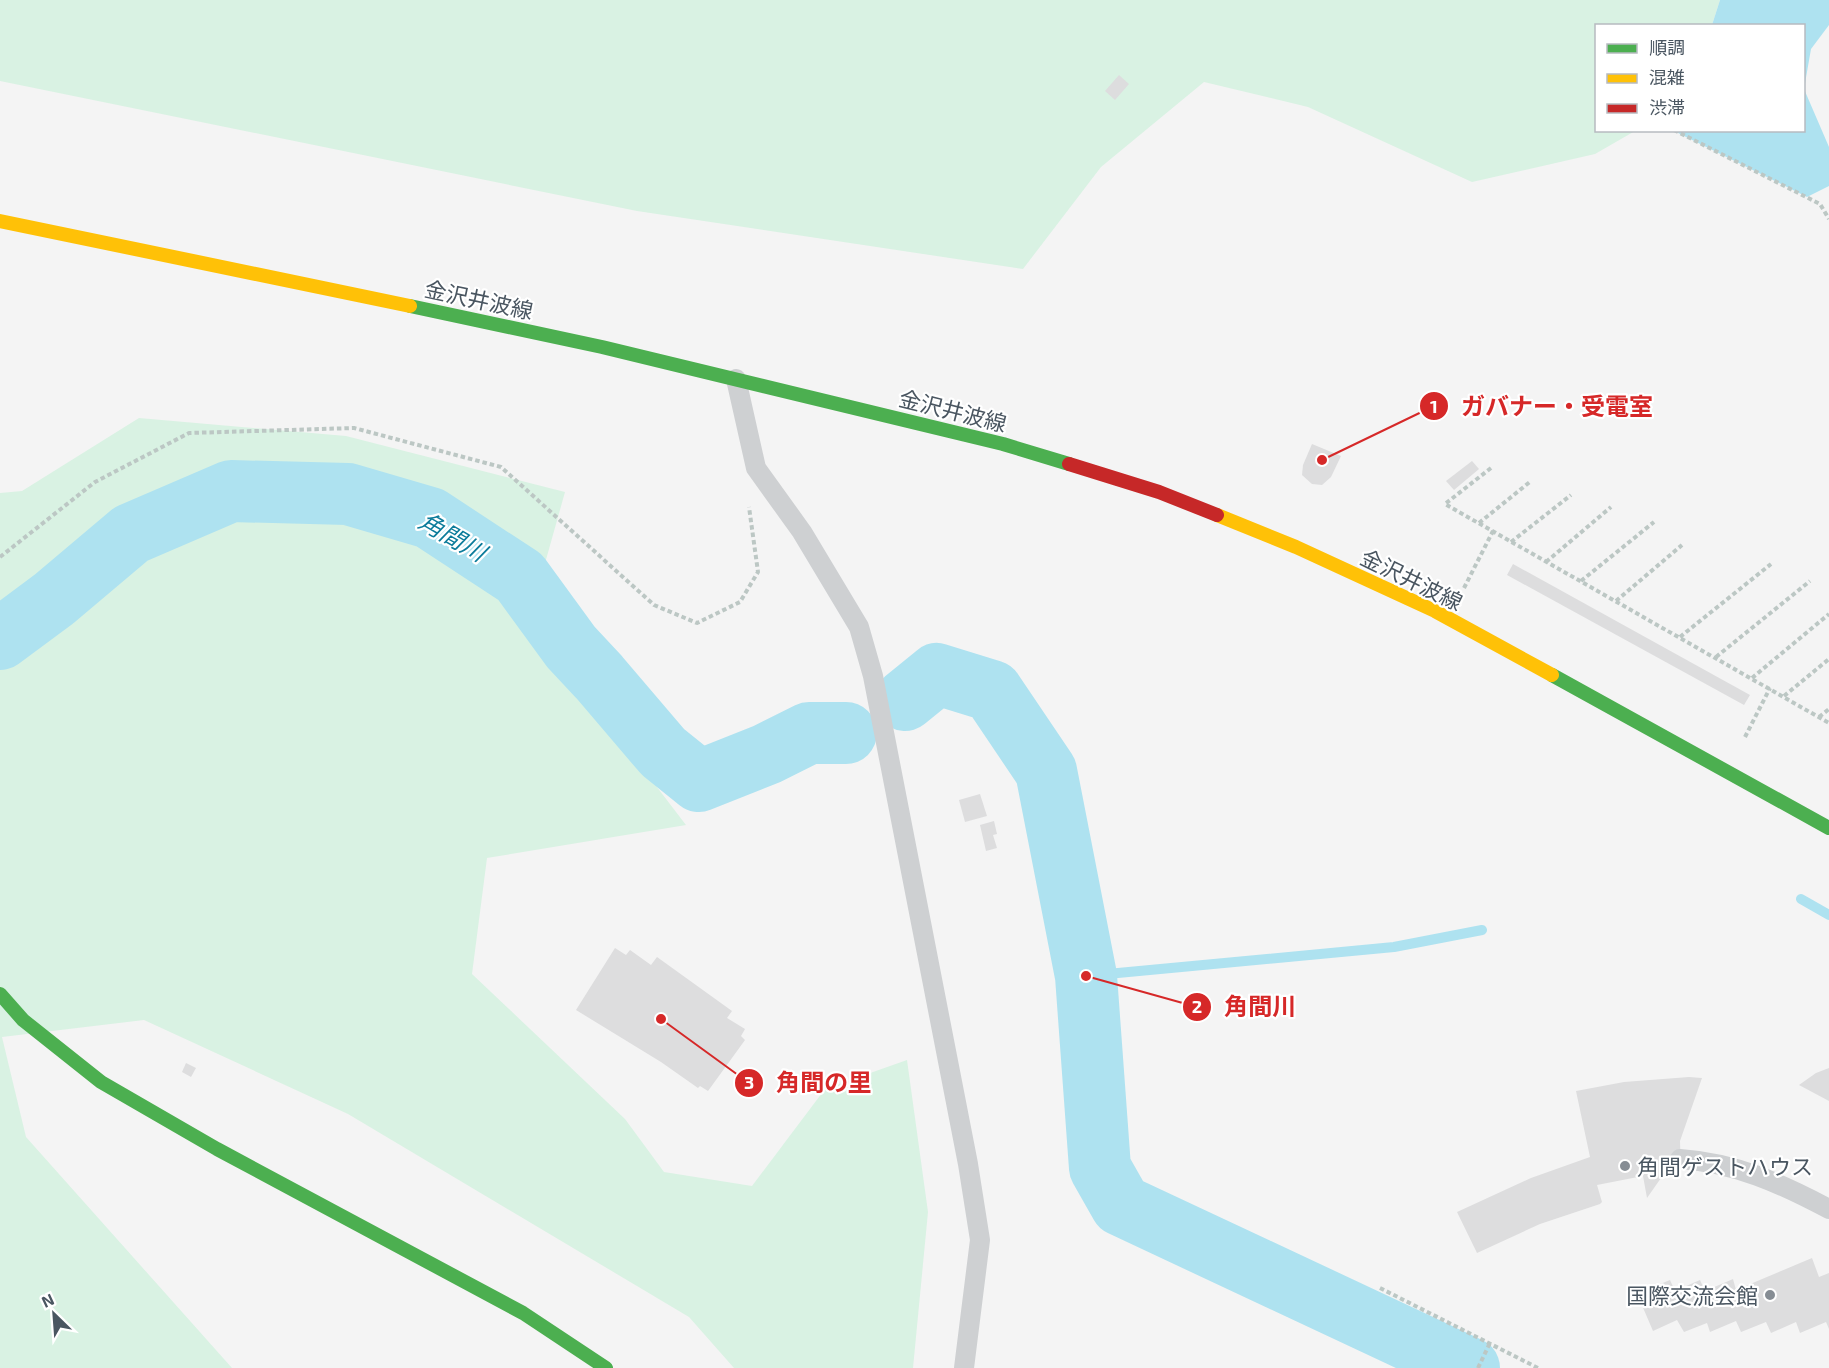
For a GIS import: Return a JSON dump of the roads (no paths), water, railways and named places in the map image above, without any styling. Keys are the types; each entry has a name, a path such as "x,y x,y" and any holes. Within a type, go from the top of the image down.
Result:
{"main road":[{"name":"金沢井波線","path":"0,221 486,322 736,379 1003,444 1159,492 1296,547 1435,611 1829,828"},
{"path":"0,994 23,1020 101,1082 217,1149 523,1313 606,1368"}],"lane":[{"path":"736,379 756,468 802,532 859,627 873,676 968,1164 980,1240 964,1368"},
{"path":"1680,1159 1707,1161 1760,1176 1829,1209"}],"water":[{"path":"1720,0 1829,0 1829,25 1811,49 1805,83 1805,24 1712,24"},
{"path":"1805,91 1829,147 1829,186 1807,197 1676,132 1805,132"}],"waterway":[{"name":"角間川","path":"0,639 54,599 131,534 231,491 348,494 430,518 520,577 571,647 663,752 699,781 767,754 809,733 846,733"},
{"name":"角間川","path":"905,700 937,674 992,691 1046,771 1086,976 1100,1168 1121,1205 1469,1368"},
{"path":"1801,899 1829,915"},
{"path":"1086,976 1394,947 1482,930"}],"place":[{"name":"ガバナー・受電室","path":"1322,460"},
{"name":"角間川","path":"1086,976"},
{"name":"角間の里","path":"661,1019"},
{"name":"角間ゲストハウス","path":"1625,1166"},
{"name":"国際交流会館","path":"1770,1295"}]}
